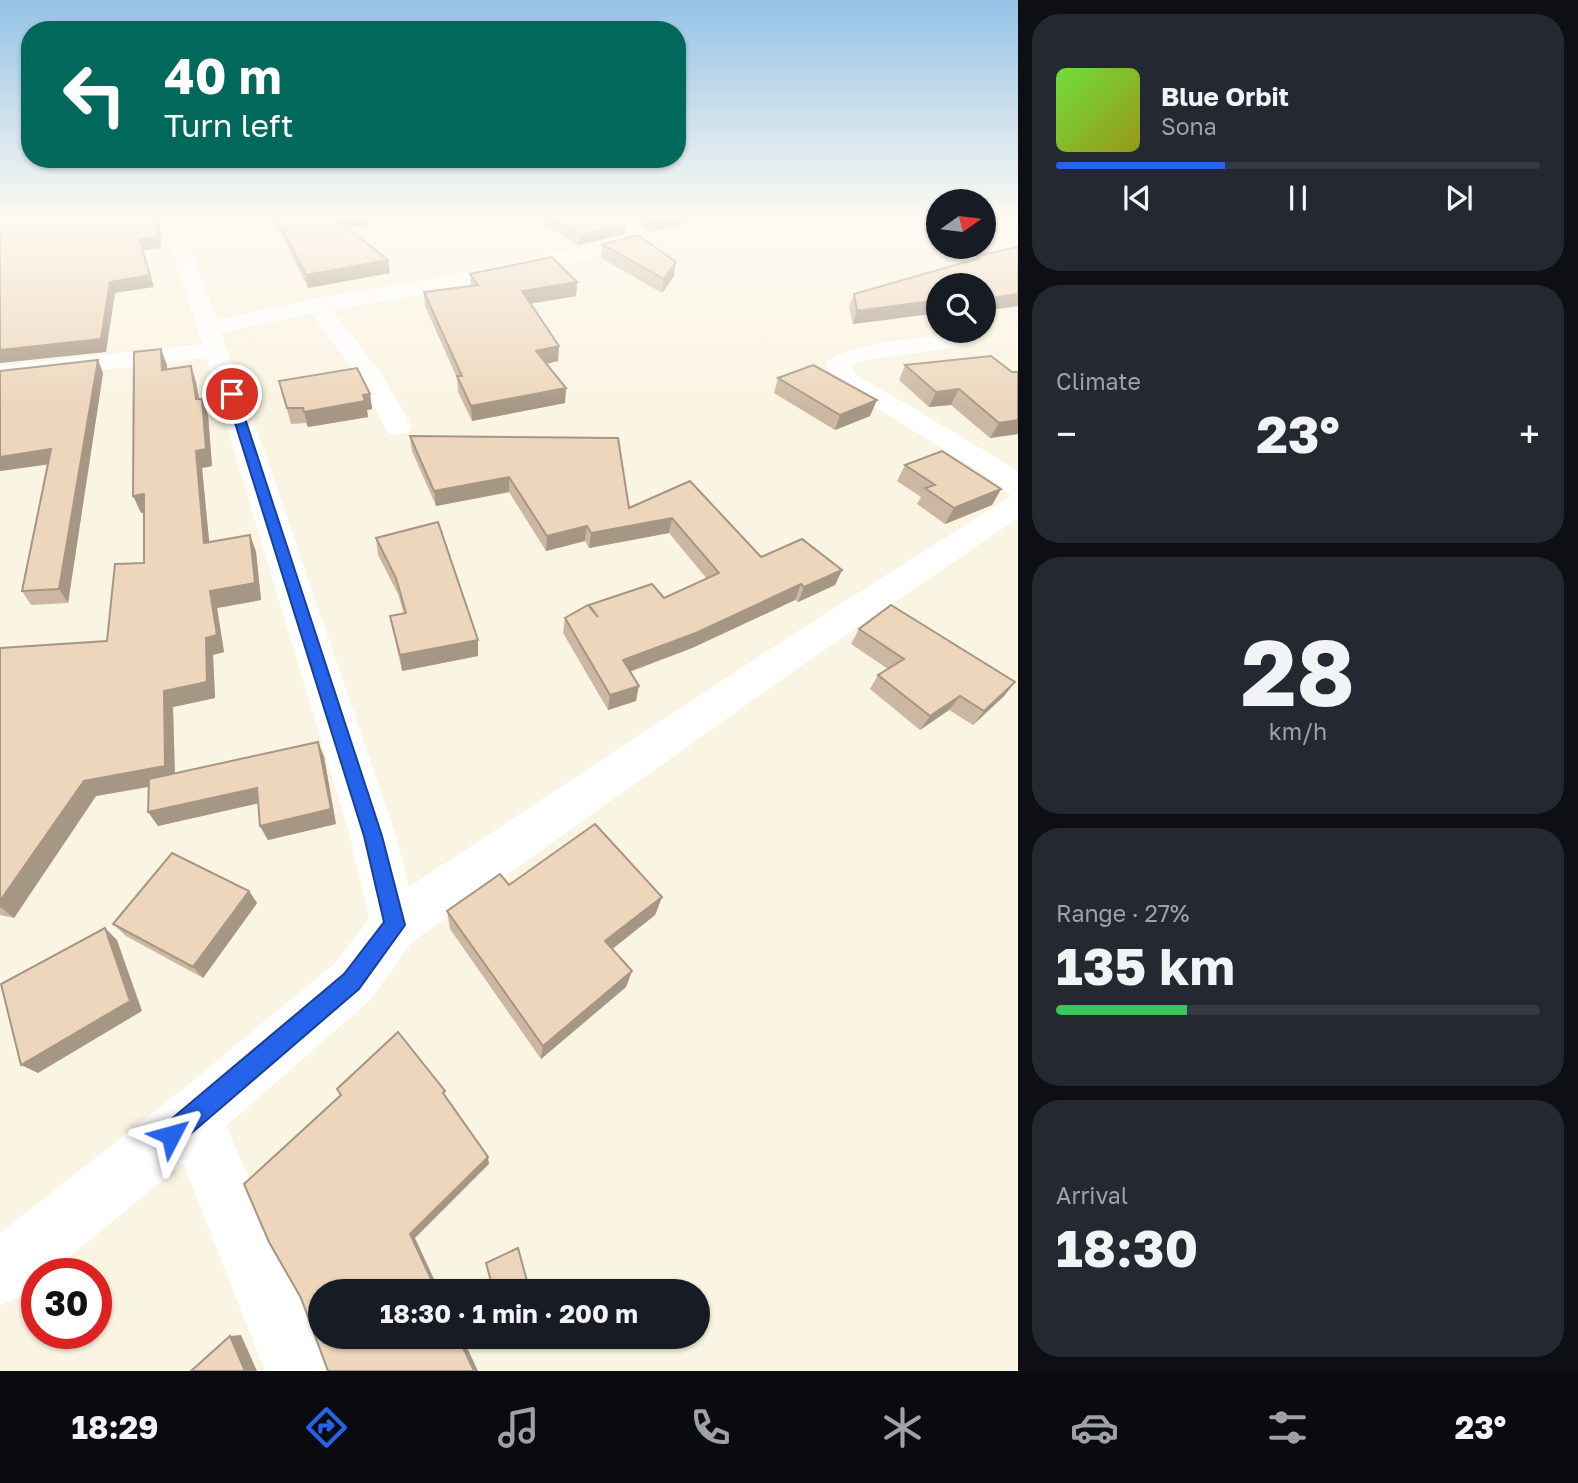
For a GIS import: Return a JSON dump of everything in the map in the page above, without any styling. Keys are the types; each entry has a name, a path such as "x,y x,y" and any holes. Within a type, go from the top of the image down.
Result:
{"street":[{"path":"193,281 373,836 395,925"},
{"path":"0,374 214,339 245,318 458,281"},
{"path":"316,305 369,373 398,427"},
{"path":"941,343 855,355 837,365 848,380 997,470 1018,489"},
{"path":"0,1273 193,1117 352,982 395,925 791,654 1018,504"},
{"path":"193,1117 299,1371"}],"building":[{"path":"0,281 116,281 110,282 101,339 0,350"},
{"path":"475,281 577,282 522,291 559,346 536,351 566,388 471,406 457,376 462,376 424,292 478,285"},
{"path":"900,281 926,281 926,302 857,311 854,294"},
{"path":"996,281 1018,281 1018,294 996,297"},
{"path":"161,349 162,370 191,366 196,399 202,399 206,449 196,451 204,543 250,535 255,583 210,591 217,635 206,638 207,682 164,691 165,766 84,781 0,901 0,648 107,641 115,564 144,563 144,494 133,496 134,352"},
{"path":"991,356 1012,372 1018,372 1018,420 999,423 959,389 936,392 905,365"},
{"path":"98,360 59,589 22,591 51,449 0,457 0,371"},
{"path":"813,365 877,400 840,415 778,378"},
{"path":"357,368 370,394 363,395 365,401 304,412 303,408 287,408 279,381"},
{"path":"410,436 618,438 629,508 690,481 761,557 802,539 842,570 804,587 801,584 696,633 623,660 639,686 610,695 565,618 588,605 598,617 589,605 652,584 664,598 719,573 672,518 591,533 587,526 547,536 509,477 434,491"},
{"path":"942,451 1001,489 954,508 925,488 935,485 905,465"},
{"path":"438,522 478,640 400,655 390,616 406,613 396,578 376,538"},
{"path":"891,605 1015,682 984,711 960,696 930,716 878,675 904,659 859,629"},
{"path":"318,742 331,809 260,826 257,788 148,812 149,779"},
{"path":"595,824 662,897 605,941 632,971 543,1046 447,911 500,874 509,885"},
{"path":"172,853 249,891 193,967 113,924"},
{"path":"105,928 130,1001 21,1065 1,984"},
{"path":"398,1032 445,1091 443,1093 488,1157 410,1234 431,1279 308,1279 308,1317 301,1298 269,1242 244,1184 341,1095 337,1089"},
{"path":"518,1248 526,1279 490,1279 486,1263"},
{"path":"230,1336 245,1371 191,1371"},
{"path":"320,1349 464,1349 474,1371 328,1371"}],"route":[{"path":"171,1135 352,982 395,925 373,836 232,394"}]}
